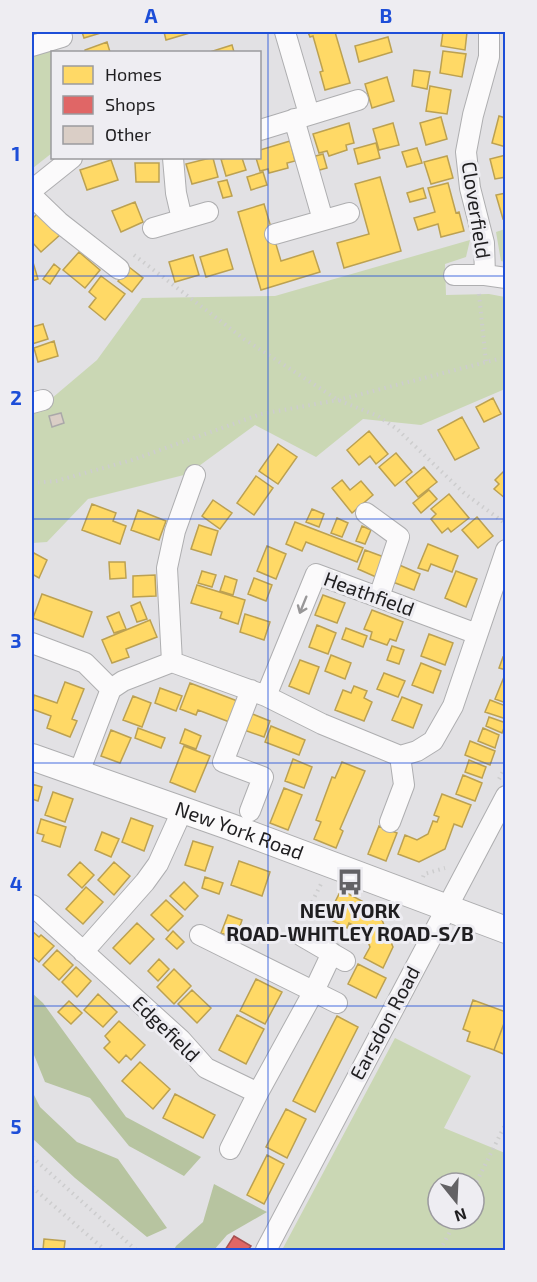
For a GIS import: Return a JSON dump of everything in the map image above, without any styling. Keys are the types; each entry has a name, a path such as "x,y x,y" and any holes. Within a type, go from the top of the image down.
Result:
{"main road":[{"name":"New York Road","path":"32,757 506,930"}],"street":[{"path":"285,32 323,220"},
{"name":"Cloverfield","path":"481,275 484,243 470,188 466,152 473,115 497,59 489,32"},
{"path":"32,46 63,40"},
{"path":"261,130 358,100"},
{"path":"32,190 71,159"},
{"path":"173,159 176,194 182,219"},
{"path":"32,196 59,222 125,261"},
{"path":"153,228 208,212"},
{"path":"274,234 349,213"},
{"name":"Cloverfield","path":"454,275 506,278"},
{"path":"172,662 167,568 176,531 195,475"},
{"path":"366,513 399,537 379,597"},
{"path":"78,775 111,689 123,681 172,662 259,693 322,724 400,756 417,752 433,741 453,706 506,550"},
{"name":"Heathfield","path":"259,693 316,574 477,634"},
{"path":"32,643 85,663 111,689"},
{"path":"250,811 263,777 223,762 259,693"},
{"path":"390,822 404,785 400,756"},
{"name":"Earsdon Road","path":"266,1251 506,796"},
{"path":"83,952 146,882 158,864 182,811"},
{"name":"Edgefield","path":"32,905 181,1040 206,1068 258,1093"},
{"path":"200,935 337,1003"},
{"path":"230,1149 314,991 338,957 302,936"}],"path":[{"path":"125,261 338,400 378,416 397,429 464,493 506,524"},
{"path":"481,275 486,362"},
{"path":"32,483 56,481 132,460 261,414 338,400 506,357"},
{"path":"482,1171 506,1123"},
{"path":"32,1157 136,1251"},
{"path":"32,1187 105,1251"},
{"path":"440,1251 451,1231"}],"green space":[{"path":"53,49 51,51 51,154 33,168 32,57"},
{"path":"506,229 505,262 501,261 496,232"},
{"path":"470,240 466,257 445,264 446,295 489,294 505,297 505,389 421,425 363,419 316,457 255,425 188,474 88,499 47,542 32,543 32,415 97,360 142,298 275,296"},
{"path":"32,993 43,1003 126,1117 201,1157 184,1176 129,1146 90,1098 45,1082 32,1050"},
{"path":"395,1038 471,1076 444,1128 505,1153 505,1250 282,1250"},
{"path":"32,1091 40,1107 77,1142 118,1159 167,1228 147,1237 75,1178 32,1138"},
{"path":"214,1184 267,1212 227,1235 214,1250 174,1250 203,1222"}],"building: Homes":[{"path":"82,32 104,32 84,38"},
{"path":"164,32 193,32 166,40"},
{"path":"308,32 335,32 350,83 325,90 320,72 323,71 313,36 310,37"},
{"path":"443,32 467,32 465,50 441,46"},
{"path":"388,37 392,52 359,62 355,46"},
{"path":"107,42 110,51 85,51"},
{"path":"232,45 234,51 213,51"},
{"path":"443,51 466,54 462,77 440,73"},
{"path":"414,70 430,72 427,89 412,86"},
{"path":"387,77 394,101 372,108 365,84"},
{"path":"430,86 451,90 447,114 426,111"},
{"path":"499,116 506,118 506,147 492,143"},
{"path":"441,117 447,139 426,145 420,123"},
{"path":"349,123 354,143 346,145 347,150 329,156 327,151 319,153 313,134"},
{"path":"393,123 399,145 379,150 373,129"},
{"path":"290,141 295,161 287,163 288,168 269,173 268,169 260,171 256,159 261,159 261,150"},
{"path":"376,143 380,158 358,164 354,149"},
{"path":"417,148 422,163 407,167 402,152"},
{"path":"323,154 327,168 316,171 312,157"},
{"path":"506,155 506,177 495,179 490,159"},
{"path":"447,156 453,178 431,184 424,162"},
{"path":"213,159 218,177 192,184 186,164"},
{"path":"221,159 242,159 246,170 226,176"},
{"path":"111,160 118,180 87,190 80,170"},
{"path":"135,163 159,163 159,182 136,182"},
{"path":"263,172 267,185 251,190 247,177"},
{"path":"380,177 401,251 344,268 337,243 369,234 355,184"},
{"path":"227,180 232,196 223,198 218,182"},
{"path":"448,183 456,213 459,212 464,231 441,237 438,224 418,230 414,218 435,212 428,188"},
{"path":"423,188 426,198 410,202 407,193"},
{"path":"506,193 506,218 503,219 496,195"},
{"path":"135,202 143,222 121,232 112,211"},
{"path":"264,204 281,261 313,251 320,272 261,290 238,212"},
{"path":"39,212 61,234 41,252 32,242 32,219"},
{"path":"227,249 233,269 206,277 200,257"},
{"path":"79,252 100,270 85,288 63,270"},
{"path":"193,255 199,275 175,282 169,262"},
{"path":"32,259 38,279 32,281"},
{"path":"54,264 60,269 50,284 43,279"},
{"path":"129,267 143,278 132,292 118,281"},
{"path":"101,276 125,294 105,320 89,307 96,298 89,292"},
{"path":"43,324 48,339 32,344 32,327"},
{"path":"54,341 58,356 38,362 34,348"},
{"path":"493,398 501,414 484,422 476,407"},
{"path":"462,417 479,448 455,460 438,430"},
{"path":"369,431 388,454 376,464 370,456 359,465 347,450"},
{"path":"278,444 297,457 278,484 259,471"},
{"path":"396,453 412,472 395,486 379,467"},
{"path":"424,467 437,482 418,497 406,482"},
{"path":"506,469 506,499 494,489 499,484 495,480"},
{"path":"256,476 273,488 254,515 237,503"},
{"path":"342,480 350,490 361,481 373,495 352,513 332,488"},
{"path":"429,490 437,499 421,513 413,503"},
{"path":"449,494 469,518 451,532 448,528 442,533 431,519 436,514 431,509"},
{"path":"213,500 232,513 220,529 202,516"},
{"path":"92,504 116,513 113,521 126,526 120,544 82,530"},
{"path":"312,509 324,514 319,527 306,522"},
{"path":"138,510 166,521 159,540 131,530"},
{"path":"477,517 493,536 478,548 462,530"},
{"path":"337,518 348,523 342,537 331,533"},
{"path":"295,522 363,548 357,562 306,542 302,551 286,544"},
{"path":"199,525 218,531 211,555 191,549"},
{"path":"362,526 371,530 365,544 356,541"},
{"path":"428,544 458,556 452,572 431,564 428,571 418,568"},
{"path":"267,546 286,554 276,579 257,571"},
{"path":"365,550 384,557 376,577 358,569"},
{"path":"32,552 47,560 39,578 32,574"},
{"path":"109,562 125,562 126,578 110,579"},
{"path":"397,564 420,574 414,590 390,581"},
{"path":"202,571 216,575 212,587 198,583"},
{"path":"456,571 477,579 466,607 445,598"},
{"path":"155,575 156,596 133,597 133,576"},
{"path":"225,576 237,580 233,595 220,591"},
{"path":"254,578 272,585 266,601 248,594"},
{"path":"197,585 245,600 238,624 220,618 222,612 191,603"},
{"path":"42,594 92,612 83,637 33,618"},
{"path":"323,595 345,603 337,623 315,615"},
{"path":"140,602 147,619 137,622 131,606"},
{"path":"372,610 403,622 396,641 390,639 387,645 370,639 372,632 364,629"},
{"path":"119,612 126,629 114,633 107,617"},
{"path":"245,614 270,622 264,640 240,632"},
{"path":"150,620 157,637 126,649 129,657 112,663 102,640"},
{"path":"317,625 336,633 328,654 309,647"},
{"path":"346,628 367,636 363,647 342,639"},
{"path":"429,634 453,643 445,665 421,656"},
{"path":"392,646 404,650 399,664 387,660"},
{"path":"331,655 351,663 345,679 325,671"},
{"path":"503,657 506,658 506,670 499,668"},
{"path":"300,660 319,667 309,694 289,686"},
{"path":"421,663 441,671 433,693 412,685"},
{"path":"506,672 506,703 495,699"},
{"path":"384,673 405,681 398,697 377,689"},
{"path":"65,682 84,689 72,719 77,721 70,737 47,728 51,716 32,709 34,695 57,703"},
{"path":"190,683 240,702 232,723 198,710 196,715 180,709"},
{"path":"354,686 367,691 364,698 372,702 364,721 335,710 343,690 351,693"},
{"path":"160,688 182,696 176,711 155,703"},
{"path":"133,696 151,703 142,727 123,720"},
{"path":"402,697 422,705 413,728 392,720"},
{"path":"490,700 506,706 506,719 485,712"},
{"path":"250,713 270,721 264,737 244,730"},
{"path":"489,717 506,723 502,733 486,726"},
{"path":"271,726 305,740 299,755 265,742"},
{"path":"138,728 165,738 161,748 135,738"},
{"path":"483,728 499,735 495,748 478,741"},
{"path":"185,729 201,736 196,749 180,743"},
{"path":"111,730 131,738 120,763 101,756"},
{"path":"470,741 495,751 490,765 465,755"},
{"path":"184,746 210,756 195,792 170,782"},
{"path":"293,759 312,767 304,788 285,781"},
{"path":"469,760 486,767 482,778 465,772"},
{"path":"342,762 365,771 340,829 343,831 336,848 314,839 321,822 316,820 332,777 335,778"},
{"path":"463,775 482,783 475,801 456,794"},
{"path":"32,784 42,787 38,801 32,799"},
{"path":"284,788 302,795 288,830 270,823"},
{"path":"53,792 73,799 65,822 45,815"},
{"path":"442,794 471,805 462,827 454,824 445,849 419,862 398,854 405,835 417,840 428,834 433,821 437,822 439,817 434,815"},
{"path":"131,818 153,826 144,851 122,842"},
{"path":"41,819 66,827 60,847 42,841 44,835 37,833"},
{"path":"379,826 397,833 386,861 368,854"},
{"path":"102,832 119,839 111,857 95,850"},
{"path":"193,841 213,847 205,871 185,865"},
{"path":"239,861 270,872 262,896 231,885"},
{"path":"80,862 94,875 82,888 68,875"},
{"path":"114,862 130,876 114,895 98,880"},
{"path":"205,877 223,883 219,894 202,888"},
{"path":"184,882 198,896 185,910 170,896"},
{"path":"86,887 103,902 83,924 66,909"},
{"path":"341,890 362,901 359,908 382,920 393,947 383,968 364,958 370,947 366,936 353,929 355,926 349,923 347,928 327,918"},
{"path":"166,900 183,916 168,931 151,915"},
{"path":"228,915 242,920 236,938 221,933"},
{"path":"137,923 154,939 130,964 113,948"},
{"path":"32,931 54,946 39,962 32,956"},
{"path":"173,931 184,942 177,949 166,939"},
{"path":"57,950 73,965 59,980 43,965"},
{"path":"159,959 169,969 158,981 148,971"},
{"path":"358,964 386,978 376,998 348,984"},
{"path":"76,967 91,981 77,997 62,982"},
{"path":"174,969 191,986 174,1004 157,987"},
{"path":"256,979 282,992 265,1024 240,1011"},
{"path":"192,990 211,1008 197,1023 178,1004"},
{"path":"98,994 117,1012 103,1027 84,1010"},
{"path":"473,1000 506,1012 506,1018 494,1050 467,1041 470,1032 463,1029"},
{"path":"69,1001 82,1013 71,1024 58,1012"},
{"path":"237,1015 264,1029 246,1064 219,1050"},
{"path":"337,1016 358,1027 315,1112 293,1101"},
{"path":"506,1018 506,1055 494,1050"},
{"path":"119,1021 145,1045 131,1060 126,1055 119,1063 104,1048 110,1042 105,1036"},
{"path":"140,1062 170,1089 153,1109 122,1081"},
{"path":"175,1094 215,1115 203,1138 163,1118"},
{"path":"286,1109 306,1119 287,1158 266,1147"},
{"path":"267,1155 284,1164 264,1204 247,1195"},
{"path":"44,1239 65,1241 64,1250 43,1250"}],"building: Shops":[{"path":"234,1236 251,1246 248,1250 225,1250"}],"building: Other":[{"path":"61,413 64,423 52,427 49,416"}],"place":[{"name":"NEW YORK ROAD-WHITLEY ROAD-S/B","path":"350,882"}]}
